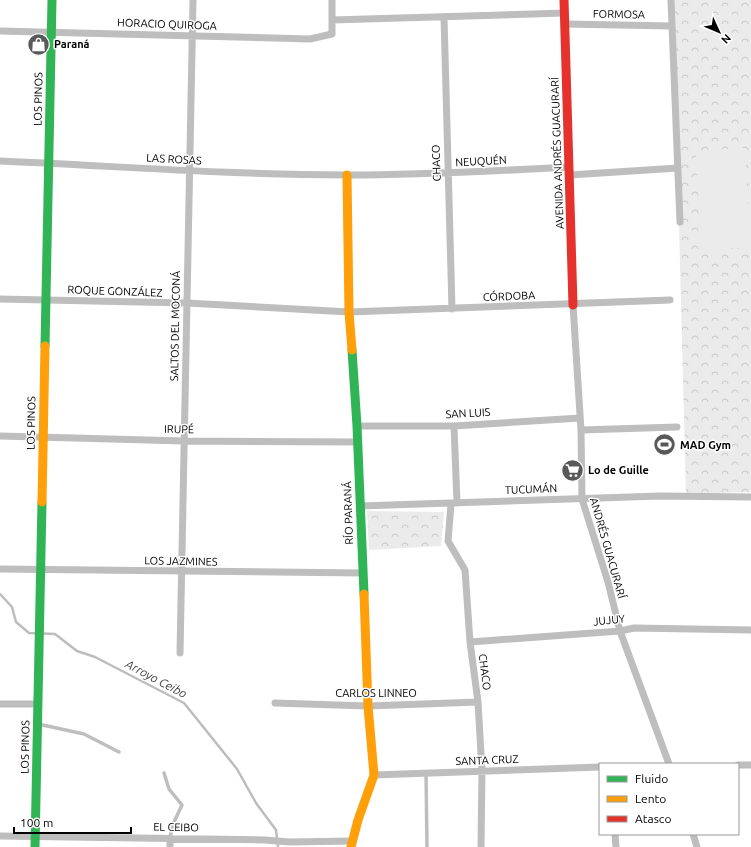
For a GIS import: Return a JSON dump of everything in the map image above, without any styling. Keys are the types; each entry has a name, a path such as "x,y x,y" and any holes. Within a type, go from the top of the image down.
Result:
{"street":[{"name":"LOS PINOS","path":"35,847 50,163 52,0"},
{"name":"SALTOS DEL MOCONÁ","path":"180,653 193,0"},
{"path":"332,0 332,20 444,18 565,12"},
{"name":"AVENIDA ANDRÉS GUACURARÍ","path":"564,0 566,24 573,305"},
{"path":"671,0 680,222"},
{"name":"CHACO","path":"444,18 452,308"},
{"name":"HORACIO QUIROGA","path":"0,31 310,39 332,34 332,20"},
{"name":"FORMOSA","path":"566,24 672,26"},
{"name":"LAS ROSAS","path":"0,161 189,171 347,175"},
{"name":"NEUQUÉN","path":"347,175 678,168"},
{"name":"RÍO PARANÁ","path":"347,175 349,312 357,426 368,706 374,775 351,844"},
{"name":"ROQUE GONZÁLEZ","path":"0,299 187,304 349,312"},
{"name":"CÓRDOBA","path":"349,312 573,305 670,300"},
{"name":"ANDRÉS GUACURARÍ","path":"573,305 581,430 582,499 608,582 620,631 669,763"},
{"name":"SAN LUIS","path":"357,426 454,426 580,418"},
{"name":"CHACO","path":"454,426 454,503 448,541 465,570 470,642 478,702 482,771 481,847"},
{"path":"581,430 677,427"},
{"name":"IRUPÉ","path":"0,436 357,442"},
{"name":"TUCUMÁN","path":"360,506 660,496 751,497"},
{"name":"LOS JAZMINES","path":"0,569 40,568 182,572 362,573"},
{"name":"JUJUY","path":"470,642 620,631 634,628 751,630"},
{"name":"CARLOS LINNEO","path":"275,703 368,706 478,702"},
{"path":"0,704 38,704"},
{"path":"739,765 751,765"},
{"name":"SANTA CRUZ","path":"374,775 426,772 599,768"},
{"path":"615,835 616,847"},
{"path":"693,835 697,847"},
{"name":"EL CEIBO","path":"0,836 265,840 274,844 289,842 351,844"},
{"path":"170,838 170,847"}],"lane":[{"path":"37,724 84,734 119,752"},
{"path":"426,772 427,847"},
{"path":"164,773 169,789 182,805 173,824 170,838"}],"green space":[{"path":"673,0 751,0 751,492 686,494"},
{"path":"745,148 750,247 701,250 696,151"},
{"path":"367,511 444,512 441,546 369,550"}],"waterway":[{"name":"Arroyo Ceibo","path":"0,594 12,607 16,622 29,633 55,634 77,651 95,657 184,703 237,769 256,803 276,830 278,847"}],"traffic: fast":[{"path":"45,346 52,0"},
{"path":"352,350 357,426 364,594"},
{"path":"35,847 42,502"}],"traffic: slow":[{"path":"347,175 349,312 352,350"},
{"path":"42,502 45,346"},
{"path":"351,847 358,820 374,775 368,706 364,594"}],"traffic: jam":[{"path":"564,0 573,305"}],"place":[{"name":"Paraná","path":"39,44"},
{"name":"MAD Gym","path":"664,445"},
{"name":"Lo de Guille","path":"572,470"}]}
